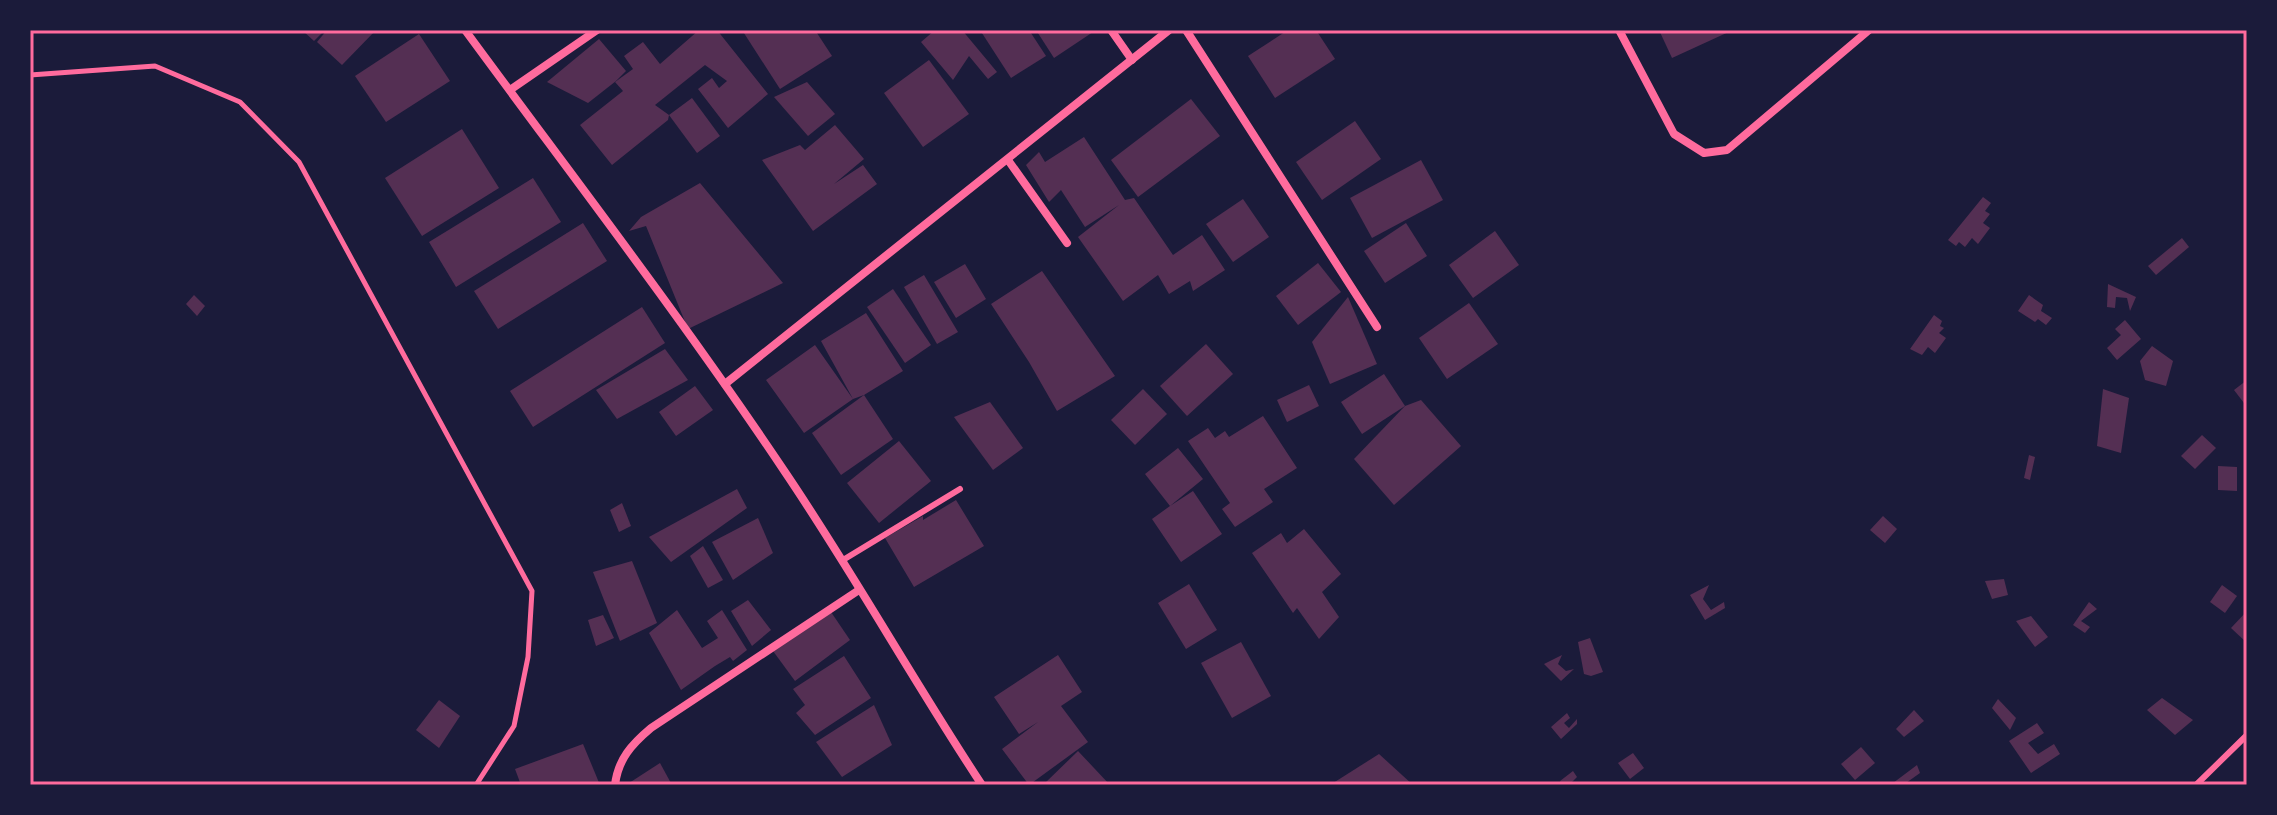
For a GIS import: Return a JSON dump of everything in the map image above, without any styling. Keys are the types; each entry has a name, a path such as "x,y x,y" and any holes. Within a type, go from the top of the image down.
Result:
{"street":[{"path":"465,30 725,384 843,560 932,710 982,785"},
{"path":"510,90 597,30"},
{"path":"1111,30 1132,60"},
{"path":"725,384 1169,30"},
{"path":"1186,30 1377,327"},
{"path":"1619,30 1674,134 1704,153 1727,150 1869,30"},
{"path":"1008,160 1067,243"},
{"path":"615,785 617,771 630,746 651,728 859,590"}],"lane":[{"path":"843,560 960,489"},
{"path":"2196,785 2247,735"}],"path":[{"path":"30,75 155,66 240,102 299,162 532,591 528,657 514,726 476,785"}],"building":[{"path":"302,30 325,30 314,41"},
{"path":"327,30 376,30 342,65 317,42"},
{"path":"699,30 717,30 768,94 728,128 698,89 712,78 719,88 727,81 705,65 655,105 669,115 668,120 612,165 580,125 623,91 615,82 633,69 624,56 643,42 660,64"},
{"path":"742,30 815,30 832,56 780,89"},
{"path":"935,30 962,30 997,72 988,79 969,56 953,80 921,42"},
{"path":"980,30 1029,30 1046,56 1011,78"},
{"path":"1036,30 1096,30 1054,58"},
{"path":"1288,30 1316,30 1335,59 1275,98 1248,56"},
{"path":"1659,30 1733,30 1672,58"},
{"path":"419,34 450,81 386,122 355,76"},
{"path":"599,39 626,71 616,81 588,103 547,82"},
{"path":"929,60 969,114 923,147 884,93"},
{"path":"807,82 835,114 808,136 774,97"},
{"path":"692,98 720,136 697,153 669,115"},
{"path":"1191,99 1220,136 1138,197 1111,160"},
{"path":"1355,121 1381,159 1322,200 1296,162"},
{"path":"835,125 864,159 834,184 863,165 877,184 813,231 762,160 800,145 805,150"},
{"path":"462,129 499,188 422,236 385,178"},
{"path":"1084,137 1125,200 1134,198 1173,255 1202,235 1225,270 1193,291 1190,281 1169,294 1158,275 1123,301 1078,237 1119,205 1085,227 1061,190 1049,202 1026,165 1039,152 1045,162"},
{"path":"1421,160 1443,200 1372,238 1350,198"},
{"path":"533,178 561,222 456,287 429,242"},
{"path":"700,183 783,283 688,329 646,226 629,231 641,217"},
{"path":"1983,197 1991,203 1985,211 1990,214 1983,223 1990,228 1978,244 1972,238 1965,247 1959,242 1956,246 1948,240"},
{"path":"1243,199 1269,237 1233,262 1206,224"},
{"path":"583,223 607,261 498,329 474,291"},
{"path":"1406,223 1427,256 1385,283 1364,251"},
{"path":"1495,231 1519,265 1473,298 1449,265"},
{"path":"2182,238 2189,247 2156,275 2148,266"},
{"path":"1318,263 1341,292 1298,325 1276,296"},
{"path":"965,264 986,299 956,318 934,282"},
{"path":"1042,271 1115,376 1057,411 991,304"},
{"path":"924,275 958,332 937,344 904,287"},
{"path":"2108,284 2136,297 2130,311 2127,298 2116,297 2115,308 2107,307"},
{"path":"893,289 931,345 905,363 867,307"},
{"path":"194,295 205,306 197,316 186,304"},
{"path":"2029,295 2043,305 2041,311 2052,318 2046,325 2018,311"},
{"path":"1348,297 1377,364 1330,384 1312,342"},
{"path":"1469,303 1498,344 1447,379 1419,338"},
{"path":"642,307 665,343 533,427 510,391"},
{"path":"866,313 903,371 853,399 821,341"},
{"path":"1934,315 1942,321 1940,326 1944,328 1939,333 1946,338 1935,353 1928,347 1922,355 1910,349"},
{"path":"2125,320 2141,339 2117,360 2107,348 2121,335 2115,329"},
{"path":"1206,344 1233,374 1187,416 1160,386"},
{"path":"815,345 853,399 804,433 766,380"},
{"path":"2152,346 2173,361 2166,386 2145,380 2140,361"},
{"path":"665,349 688,380 617,419 596,390"},
{"path":"1384,374 1405,406 1362,434 1341,402"},
{"path":"2247,380 2247,407 2234,390"},
{"path":"1309,385 1319,406 1287,422 1277,400"},
{"path":"695,386 713,410 676,436 659,412"},
{"path":"1143,389 1167,414 1135,445 1111,420"},
{"path":"2103,389 2129,398 2121,453 2097,446"},
{"path":"864,395 893,439 841,475 812,433"},
{"path":"1421,400 1461,446 1394,505 1354,459 1405,406"},
{"path":"990,402 1023,448 993,470 954,417"},
{"path":"1263,416 1297,468 1264,489 1273,502 1235,527 1222,509 1230,503 1188,441 1208,428 1215,438 1225,431 1229,437"},
{"path":"2202,435 2216,448 2195,469 2181,456"},
{"path":"899,441 931,481 879,523 847,483"},
{"path":"1178,448 1203,479 1170,506 1145,474"},
{"path":"2029,455 2035,457 2030,480 2024,478"},
{"path":"2218,466 2237,467 2237,491 2218,490"},
{"path":"737,489 747,508 671,562 649,537"},
{"path":"1193,491 1222,534 1181,562 1152,519"},
{"path":"956,500 984,546 914,587 885,538"},
{"path":"622,503 631,526 619,532 610,510"},
{"path":"1883,516 1897,529 1885,543 1870,530"},
{"path":"758,518 773,553 733,580 712,542"},
{"path":"1304,529 1341,574 1322,592 1339,617 1319,639 1297,608 1293,613 1252,553 1281,533 1287,543"},
{"path":"703,546 723,580 708,588 690,556"},
{"path":"632,561 657,623 620,641 593,572"},
{"path":"2004,579 2008,595 1992,599 1985,581"},
{"path":"1189,584 1217,630 1186,649 1158,603"},
{"path":"1709,585 1703,599 1711,610 1724,602 1725,608 1705,620 1690,595"},
{"path":"2222,585 2237,596 2225,613 2210,602"},
{"path":"748,600 771,630 752,646 731,611"},
{"path":"2089,602 2097,609 2081,621 2090,627 2085,633 2073,625"},
{"path":"677,610 702,648 718,638 707,621 722,610 747,650 733,661 730,657 715,666 681,690 649,633"},
{"path":"2247,611 2247,643 2231,628"},
{"path":"831,612 850,640 795,681 773,651"},
{"path":"603,615 614,638 596,646 588,620"},
{"path":"2031,616 2048,637 2035,647 2016,621"},
{"path":"1590,638 1603,672 1591,676 1584,674 1578,642"},
{"path":"1241,642 1271,696 1232,718 1201,663"},
{"path":"1058,655 1082,692 1061,706 1088,742 1029,785 1002,749 1038,722 1019,734 994,697"},
{"path":"1562,655 1558,664 1566,671 1574,669 1561,681 1544,664"},
{"path":"844,656 871,698 815,735 796,713 805,705 793,689"},
{"path":"2162,698 2193,720 2175,735 2147,710"},
{"path":"1998,699 2016,718 2010,730 1992,708"},
{"path":"439,700 460,716 439,748 416,730"},
{"path":"874,705 892,745 842,777 816,742"},
{"path":"1914,710 1924,721 1904,737 1896,729"},
{"path":"1567,713 1570,718 1564,723 1569,728 1577,719 1577,724 1561,739 1551,727"},
{"path":"2037,723 2044,733 2028,743 2038,754 2054,744 2060,754 2031,773 2009,741"},
{"path":"583,744 600,785 521,785 515,769"},
{"path":"1861,747 1875,763 1855,780 1841,764"},
{"path":"1078,751 1110,785 1043,785"},
{"path":"1633,753 1644,768 1630,779 1618,763"},
{"path":"1379,754 1413,785 1330,785"},
{"path":"660,763 672,785 626,785"},
{"path":"1917,765 1920,773 1907,785 1894,785 1893,783"},
{"path":"1573,771 1577,777 1571,783 1573,785 1561,785 1560,781"}]}
